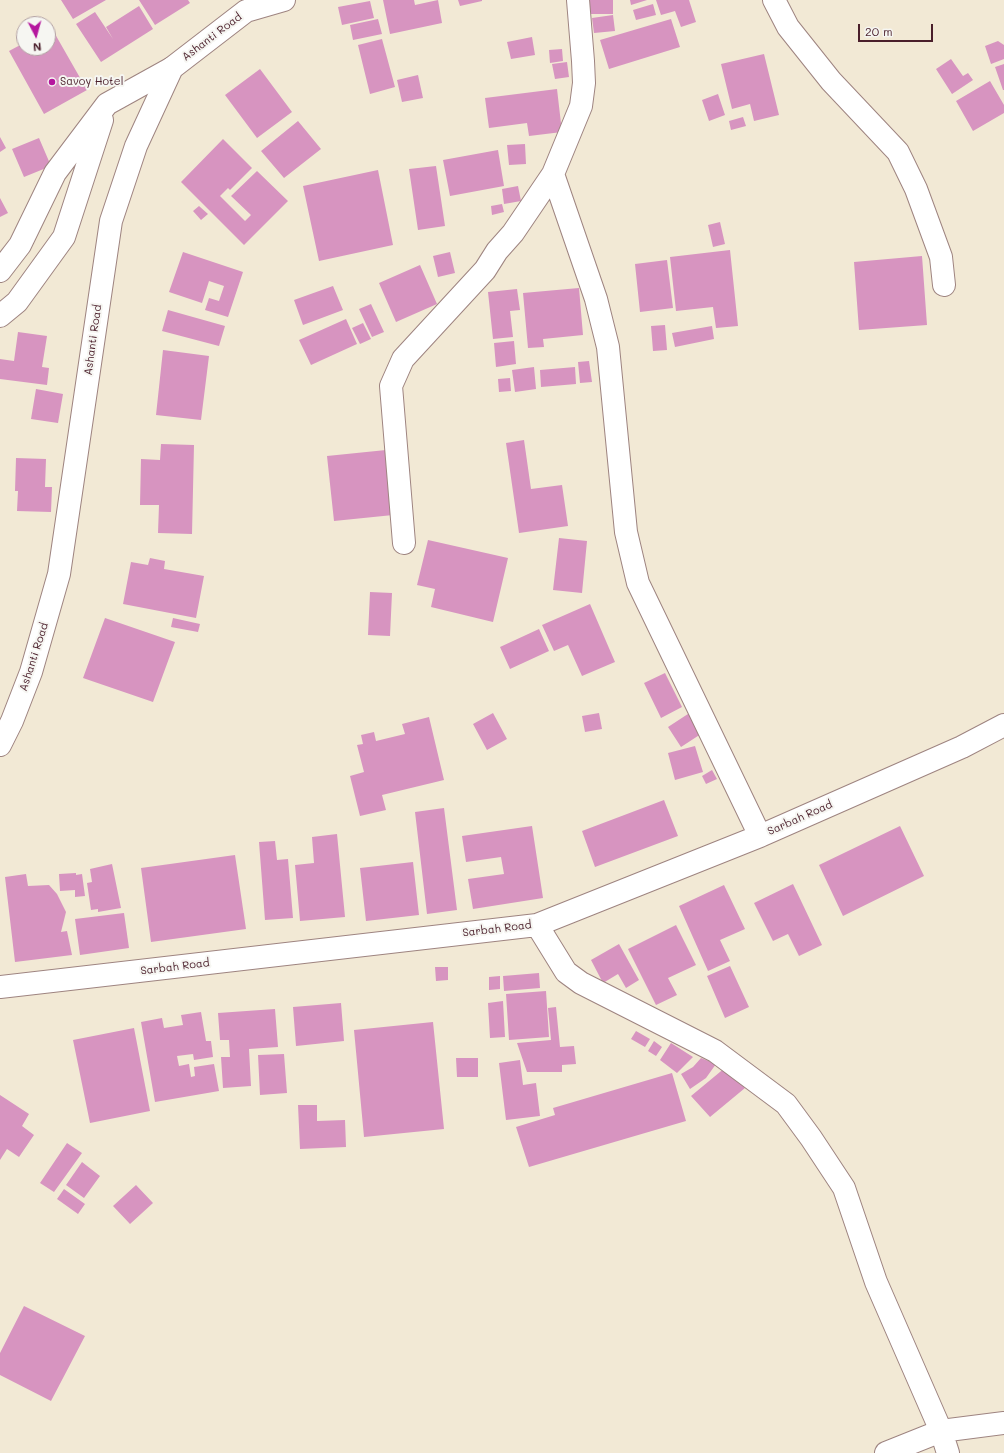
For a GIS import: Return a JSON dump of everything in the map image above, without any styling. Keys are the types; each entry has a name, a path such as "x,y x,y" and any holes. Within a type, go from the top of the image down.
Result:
{"street":[{"name":"Ashanti Road","path":"0,745 12,721 31,672 59,574 111,221 136,146 172,68 242,6 284,0"},
{"path":"404,542 391,386 403,359 485,270 497,251 513,233 553,174 580,106 584,83 578,0"},
{"path":"774,0 788,27 831,82 898,152 916,189 941,257 944,285"},
{"path":"0,270 20,245 55,173 107,104 172,68"},
{"path":"0,316 18,302 64,237 107,104"},
{"path":"553,174 596,299 608,347 626,532 638,583 760,836"},
{"name":"Sarbah Road","path":"0,987 537,925 760,836 962,747 1004,725"},
{"path":"537,925 566,972 581,983 715,1051 786,1104 811,1138 844,1188 876,1282 941,1431 948,1453"},
{"path":"978,1425 1004,1407"},
{"path":"886,1453 941,1431 978,1425 1004,1423"}],"building":[{"path":"61,0 106,0 73,19"},
{"path":"139,0 188,0 190,3 155,25"},
{"path":"383,0 414,0 415,5 438,0 442,23 390,34"},
{"path":"458,0 482,0 482,1 460,6"},
{"path":"590,0 613,0 613,14 590,14"},
{"path":"630,0 647,0 631,5"},
{"path":"656,0 689,0 696,22 681,27 675,11 661,15"},
{"path":"370,1 374,18 342,25 338,7"},
{"path":"653,4 656,15 636,20 633,10"},
{"path":"139,6 153,29 101,62 76,24 95,12 113,39 106,27"},
{"path":"613,15 615,31 594,33 592,18"},
{"path":"378,19 382,34 353,40 350,25"},
{"path":"671,19 680,47 609,69 600,40"},
{"path":"56,36 87,90 44,114 9,51 16,47 16,56 56,56"},
{"path":"532,37 535,55 511,59 507,42"},
{"path":"382,39 395,87 370,94 358,45"},
{"path":"998,41 1004,45 1004,59 991,64 985,46"},
{"path":"562,49 563,61 550,63 549,50"},
{"path":"764,54 779,115 754,121 750,104 732,109 721,64"},
{"path":"951,59 963,76 968,73 973,80 952,94 936,69"},
{"path":"567,62 569,77 555,79 552,64"},
{"path":"1004,64 1004,90 1003,90 995,67"},
{"path":"260,69 292,112 257,138 225,95"},
{"path":"418,75 423,98 402,102 397,80"},
{"path":"990,81 1004,105 1004,113 973,131 956,101"},
{"path":"557,89 562,132 529,136 527,123 489,128 485,98"},
{"path":"718,94 725,115 709,121 702,100"},
{"path":"743,117 746,126 731,130 729,121"},
{"path":"298,121 321,149 284,178 261,151"},
{"path":"0,137 6,148 0,152"},
{"path":"39,138 51,166 24,177 12,149"},
{"path":"223,139 252,168 230,190 228,188 220,196 245,221 251,215 231,196 257,171 288,201 244,245 181,182"},
{"path":"525,144 526,164 509,165 507,145"},
{"path":"498,150 504,186 450,196 443,160"},
{"path":"436,166 445,226 418,230 409,169"},
{"path":"378,170 393,245 319,261 303,186"},
{"path":"518,186 521,201 504,204 502,189"},
{"path":"0,198 8,213 0,217"},
{"path":"502,204 504,212 492,215 491,206"},
{"path":"199,206 208,214 201,220 193,211"},
{"path":"720,222 725,244 713,247 708,225"},
{"path":"730,250 738,326 716,328 713,307 676,311 670,257"},
{"path":"183,252 243,272 228,317 205,310 209,298 219,301 224,286 209,281 202,303 169,292"},
{"path":"450,252 455,273 438,277 433,256"},
{"path":"922,256 927,325 859,330 854,262"},
{"path":"667,260 673,308 640,312 635,264"},
{"path":"420,265 437,304 396,322 379,283"},
{"path":"333,286 343,310 303,325 294,300"},
{"path":"579,288 583,335 543,339 544,347 528,348 523,293"},
{"path":"517,289 520,310 510,311 513,337 493,339 488,292"},
{"path":"371,304 384,332 372,337 359,309"},
{"path":"168,310 225,326 219,346 162,331"},
{"path":"346,319 357,344 311,365 299,340"},
{"path":"363,323 371,339 360,344 352,328"},
{"path":"665,325 667,350 653,351 651,326"},
{"path":"712,326 714,339 675,347 672,333"},
{"path":"18,332 47,336 42,367 49,368 47,385 0,379 0,359 14,361"},
{"path":"514,341 516,364 496,367 494,343"},
{"path":"163,350 209,356 201,420 156,415"},
{"path":"589,361 592,382 580,383 578,362"},
{"path":"534,367 536,389 515,392 512,370"},
{"path":"575,367 576,384 541,387 540,370"},
{"path":"510,378 511,391 499,392 498,379"},
{"path":"36,389 63,394 58,423 31,419"},
{"path":"524,440 531,489 562,485 568,526 519,533 506,443"},
{"path":"161,444 194,445 192,534 158,533 159,505 140,505 141,459 160,460"},
{"path":"386,450 393,515 334,521 327,456"},
{"path":"16,458 46,459 45,487 52,487 51,512 17,511 18,491 15,491"},
{"path":"559,538 587,541 582,593 553,590"},
{"path":"428,540 508,558 493,622 431,607 435,589 417,585"},
{"path":"150,558 165,561 164,569 204,576 196,618 123,604 131,562 148,565"},
{"path":"370,592 392,593 390,636 368,635"},
{"path":"590,604 615,662 582,676 568,645 554,651 542,625"},
{"path":"105,618 175,642 153,702 83,678"},
{"path":"173,618 200,624 198,632 171,627"},
{"path":"539,629 549,651 510,669 500,647"},
{"path":"665,673 682,707 661,718 644,683"},
{"path":"691,712 704,732 681,747 668,727"},
{"path":"493,713 507,739 487,750 473,724"},
{"path":"599,713 602,729 585,732 582,716"},
{"path":"429,717 444,780 382,795 386,810 360,816 350,776 364,772 357,745 363,744 361,735 374,732 376,741 405,734 402,724"},
{"path":"695,746 703,772 675,780 668,753"},
{"path":"712,770 717,779 706,784 702,776"},
{"path":"664,800 678,836 595,867 582,831"},
{"path":"444,808 457,910 427,914 415,812"},
{"path":"532,826 543,898 473,909 468,879 504,874 501,857 466,862 462,836"},
{"path":"900,826 924,876 843,916 819,865"},
{"path":"337,834 345,917 300,921 295,865 314,863 312,837"},
{"path":"275,841 277,860 288,859 293,918 265,920 259,842"},
{"path":"235,855 246,929 151,942 141,868"},
{"path":"413,862 419,915 366,921 360,868"},
{"path":"112,864 121,908 98,912 98,909 91,910 87,883 92,882 90,869"},
{"path":"76,873 76,875 82,874 85,896 75,897 75,890 60,891 59,874"},
{"path":"26,874 28,886 49,885 57,894 66,912 61,932 67,931 72,955 15,962 5,877"},
{"path":"793,884 822,945 799,956 788,934 773,941 754,903"},
{"path":"724,885 745,929 720,940 730,961 708,971 679,906"},
{"path":"124,913 129,948 80,955 75,919"},
{"path":"676,925 696,965 668,978 677,995 656,1005 628,949"},
{"path":"619,944 639,980 626,988 618,974 603,983 591,960"},
{"path":"730,966 749,1007 725,1018 707,976"},
{"path":"435,967 448,967 448,980 436,981"},
{"path":"539,973 540,988 504,991 503,976"},
{"path":"500,976 500,989 489,990 489,977"},
{"path":"546,991 549,1037 509,1040 506,994"},
{"path":"503,1001 505,1037 490,1038 488,1003"},
{"path":"341,1003 344,1041 296,1046 293,1007"},
{"path":"556,1007 560,1047 574,1046 576,1064 562,1065 562,1072 527,1072 517,1043 551,1040 548,1008"},
{"path":"275,1009 278,1047 249,1049 251,1086 223,1088 221,1057 230,1057 229,1040 220,1040 218,1013"},
{"path":"201,1012 206,1041 211,1041 213,1057 194,1060 193,1054 177,1056 179,1066 189,1064 191,1077 195,1076 194,1067 214,1064 219,1091 155,1102 141,1022 162,1018 164,1028 183,1025 181,1015"},
{"path":"433,1022 444,1129 364,1137 354,1030"},
{"path":"134,1028 150,1111 90,1123 73,1040"},
{"path":"636,1031 650,1039 645,1047 631,1039"},
{"path":"654,1041 662,1047 656,1056 648,1051"},
{"path":"671,1043 693,1057 677,1073 660,1060"},
{"path":"284,1054 287,1093 260,1095 258,1055"},
{"path":"456,1058 478,1058 478,1077 457,1077"},
{"path":"701,1058 716,1064 706,1078 690,1089 681,1074 693,1067"},
{"path":"520,1060 523,1085 536,1083 540,1116 506,1120 499,1063"},
{"path":"726,1067 745,1088 710,1117 691,1096"},
{"path":"672,1073 686,1121 529,1167 516,1127 555,1115 553,1108"},
{"path":"0,1095 29,1114 22,1126 34,1135 19,1157 7,1149 0,1160"},
{"path":"298,1105 317,1105 317,1121 345,1120 346,1147 300,1149"},
{"path":"67,1143 82,1153 54,1192 40,1183"},
{"path":"82,1162 100,1176 84,1198 66,1185"},
{"path":"136,1185 153,1203 130,1224 113,1206"},
{"path":"64,1189 85,1204 78,1214 57,1199"},
{"path":"24,1306 85,1336 51,1401 0,1375 0,1353"}],"place":[{"name":"Savoy Hotel","path":"52,82"}]}
